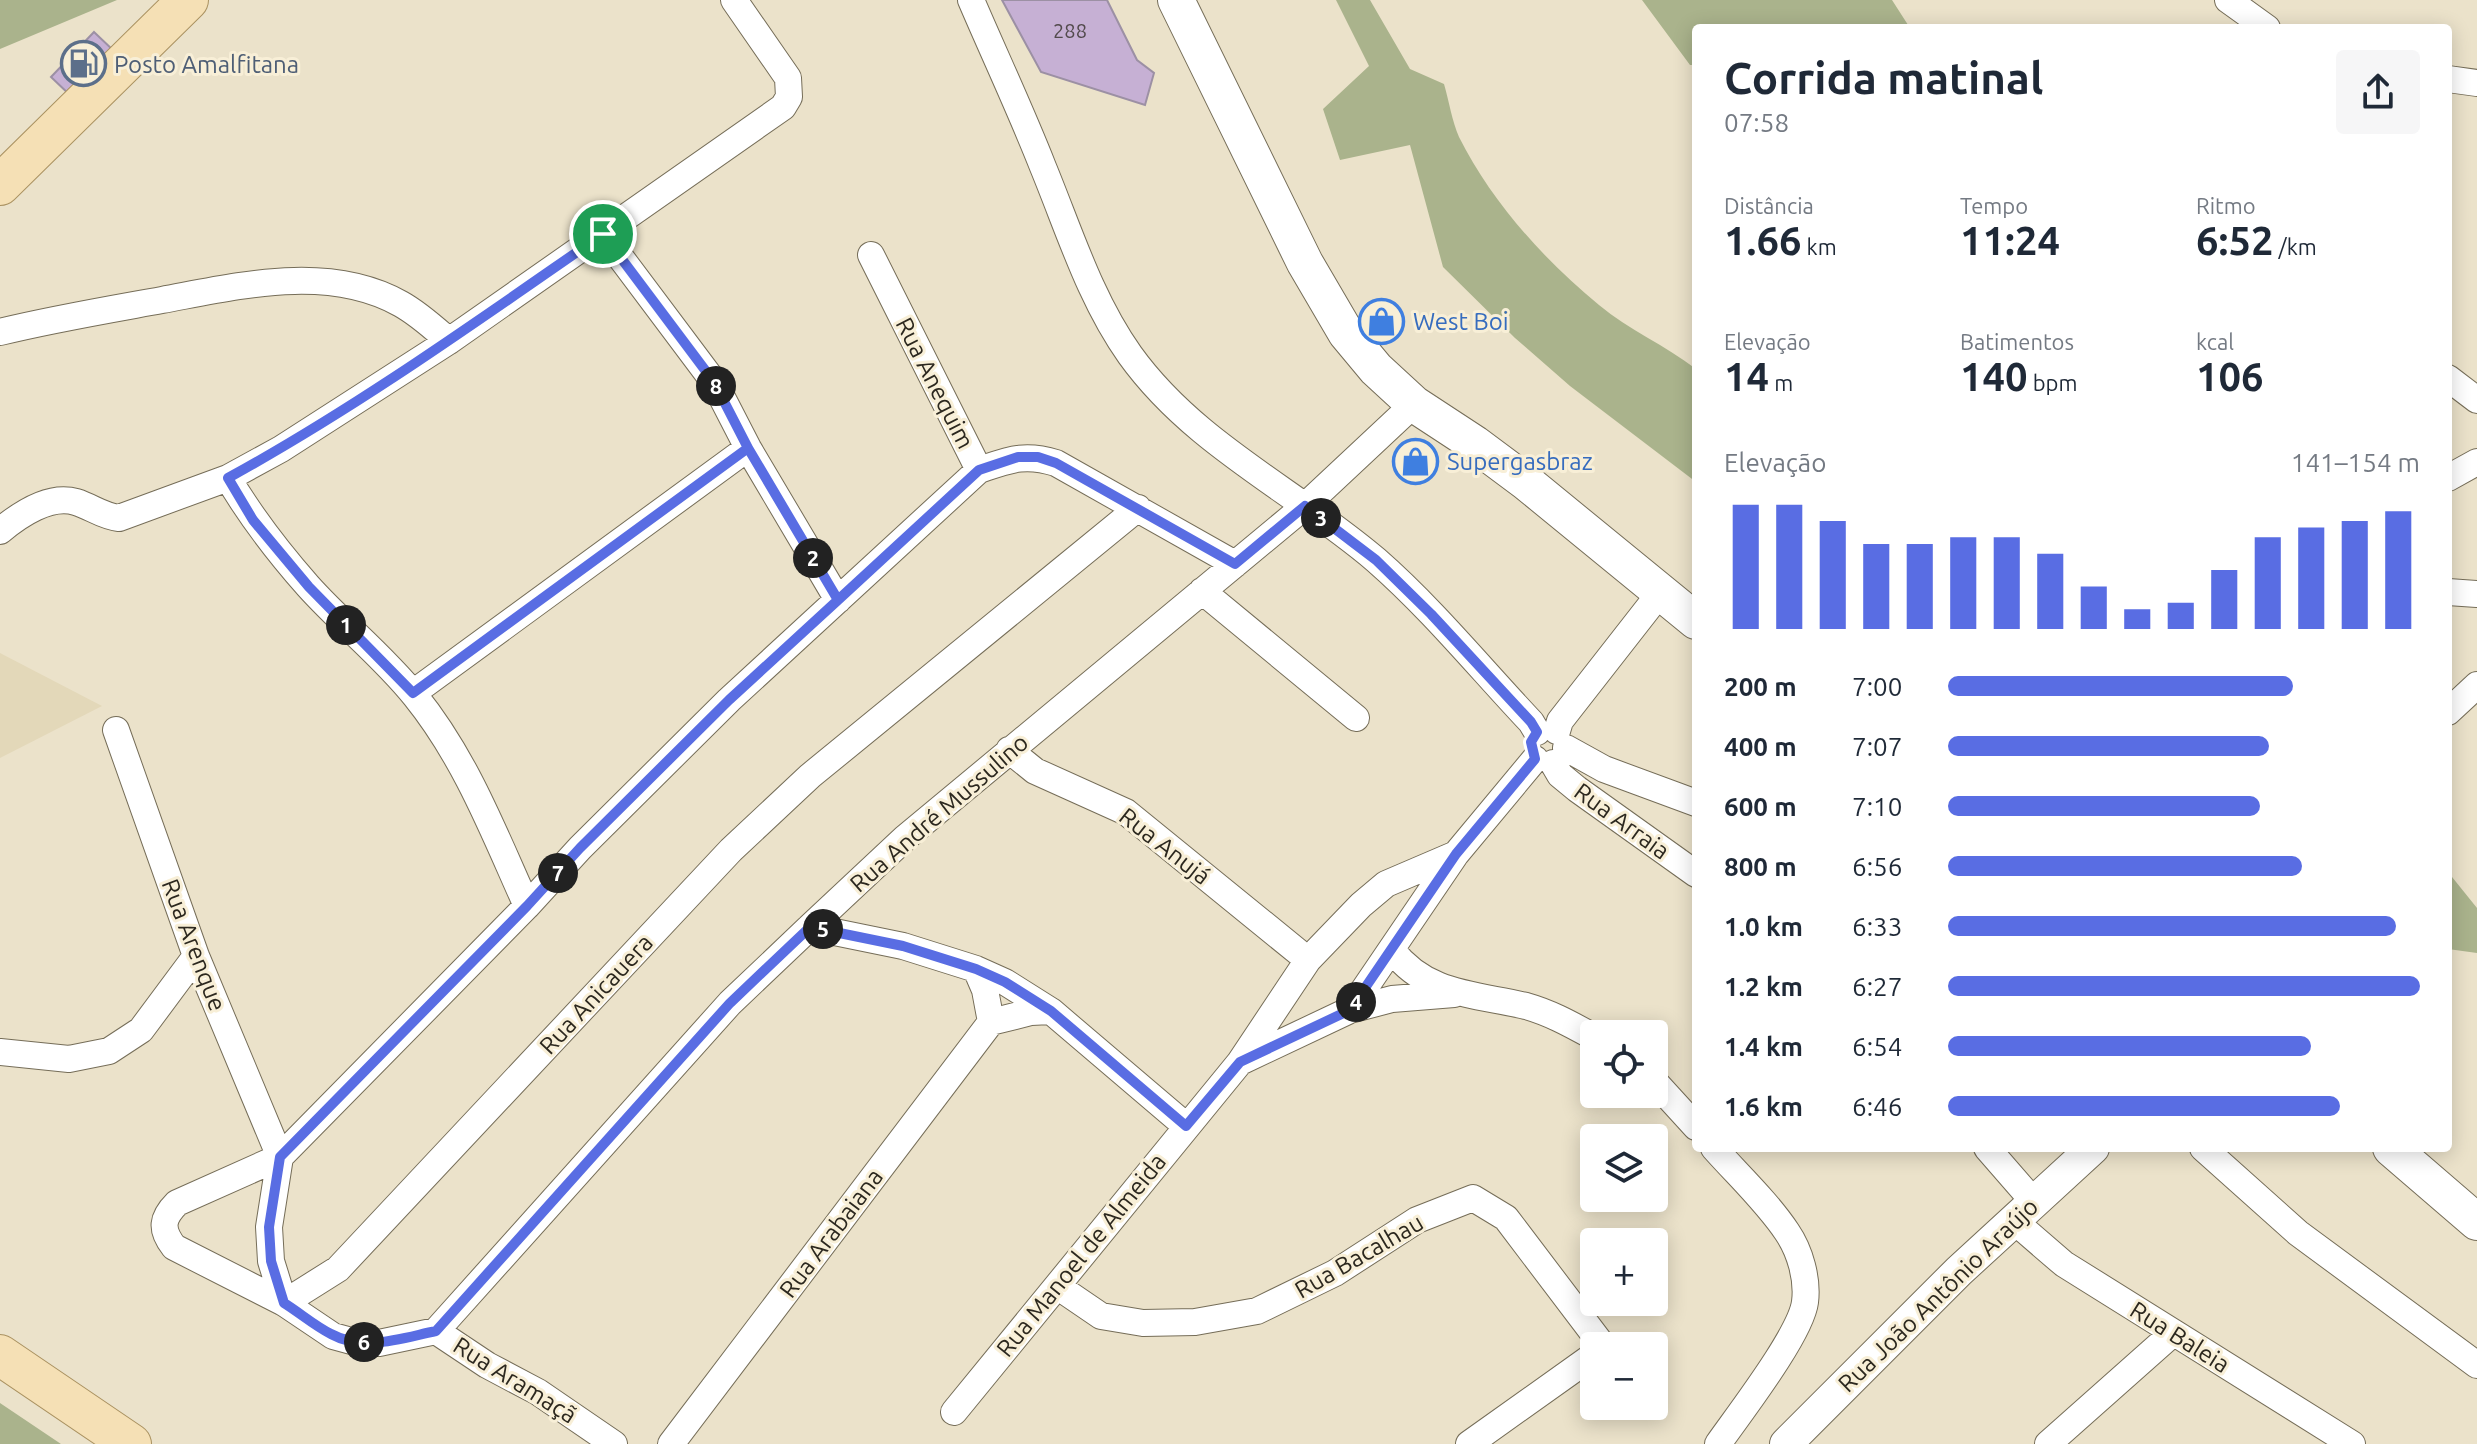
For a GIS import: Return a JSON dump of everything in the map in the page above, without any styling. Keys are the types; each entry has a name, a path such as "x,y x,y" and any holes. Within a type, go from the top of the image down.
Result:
{"main road":[{"path":"0,185 188,0"},
{"path":"1176,0 1305,263 1346,333 1376,369 1414,404 1526,482 1692,618"},
{"path":"2396,1152 2477,1222"},
{"path":"0,1355 131,1444"}],"street":[{"path":"0,531 22,513 54,502 74,501 97,513 119,518 228,478 281,449 449,341 783,107 789,97 788,78 734,0"},
{"name":"Rua Arraia","path":"971,0 1076,250 1129,353 1168,400 1224,450 1376,560 1420,603 1531,722 1550,747 1560,775 1692,871"},
{"path":"2228,0 2261,24"},
{"path":"2452,80 2477,83"},
{"path":"603,234 714,382 748,448 838,600"},
{"name":"Rua Anequim","path":"871,255 979,470 1018,457 1038,457 1056,463 1235,564"},
{"path":"0,332 44,321 261,282 307,281 358,288 399,303 423,318 449,341"},
{"path":"2452,381 2477,400"},
{"name":"Rua André Mussulino","path":"436,1331 730,1003 810,927 905,838 1305,506 1414,404"},
{"path":"413,693 748,448"},
{"path":"2452,476 2477,462"},
{"path":"284,1303 174,1247 165,1236 163,1225 166,1214 177,1203 280,1157 580,848 729,700 979,470"},
{"path":"228,478 253,520 309,587 413,693 445,735 466,771 527,906"},
{"name":"Rua Anicauera","path":"284,1303 338,1269 711,872 810,776 1138,508"},
{"path":"1202,591 1356,718"},
{"path":"2452,592 2477,594"},
{"name":"Rua Manoel de Almeida","path":"1240,1062 1350,1010 1456,854 1550,747 1560,721 1660,593"},
{"path":"2452,708 2477,685"},
{"name":"Rua Arenque","path":"116,730 196,956 280,1157"},
{"path":"1550,747 1692,802"},
{"name":"Rua Anujá","path":"1009,750 1035,771 1126,812 1308,960"},
{"name":"Rua Manoel de Almeida","path":"954,1412 1240,1062 1308,960 1361,905 1386,884 1456,854"},
{"path":"810,927 903,946 976,969 1005,982 1051,1011 1186,1126"},
{"path":"1392,950 1416,976 1461,993 1528,1007 1580,1029"},
{"path":"0,1052 69,1059 109,1051 141,1030 196,956"},
{"path":"976,969 985,990 991,1022 1031,1012 1051,1011"},
{"path":"1350,1010 1392,999 1461,993"},
{"name":"Rua Arabaiana","path":"671,1444 991,1022"},
{"path":"1668,1096 1692,1123"},
{"path":"1718,1152 1786,1230 1798,1252 1805,1302 1800,1321 1718,1444"},
{"path":"1989,1152 2024,1211"},
{"name":"Rua João Antônio Araújo","path":"1786,1444 1959,1271 2089,1152"},
{"path":"2207,1152 2298,1233 2477,1365"},
{"path":"280,1157 269,1227 271,1261 284,1303"},
{"name":"Rua Bacalhau","path":"1057,1286 1101,1316 1143,1323 1195,1322 1257,1311 1335,1273 1417,1220 1473,1198 1506,1218 1592,1332"},
{"name":"Rua Baleia","path":"2024,1211 2064,1264 2346,1442"},
{"name":"Rua Aramaçã","path":"284,1303 333,1336 355,1342 379,1343 436,1331 487,1365 538,1392 614,1444"},
{"path":"2048,1444 2173,1333"},
{"path":"1469,1444 1580,1365"}],"shaded area":[{"path":"0,653 102,706 0,758"}],"green space":[{"path":"0,0 117,0 0,49"},
{"path":"1336,0 1370,0 1410,69 1444,84 1459,137 1472,161 1520,228 1558,269 1611,314 1692,366 1692,479 1570,386 1515,338 1443,267 1410,145 1340,160 1323,109 1369,66"},
{"path":"1642,0 1892,0 1907,24 1692,24 1690,65"},
{"path":"2452,877 2477,908 2477,953 2452,950"},
{"path":"0,1403 61,1444 0,1444"}],"building":[{"path":"1002,0 1107,0 1137,60 1154,73 1145,105 1041,72"},
{"name":"Posto Amalfitana","path":"94,32 114,51 72,97 51,77"},
{"name":"Supergasbraz","path":"1411,446 1427,456 1418,467 1402,455"}],"place":[{"name":"Posto Amalfitana","path":"83,64"},
{"name":"West Boi","path":"1382,321"},
{"name":"Supergasbraz","path":"1416,461"}],"route":[{"path":"603,234 449,341 281,449 228,478 253,520 309,587 413,693 748,448 838,600 979,470 1018,457 1038,457 1056,463 1235,564 1305,506 1376,560 1431,614 1531,722 1537,732 1530,748 1535,759 1456,854 1350,1010 1240,1062 1186,1126 1051,1011 1005,982 976,969 903,946 810,927 730,1003 436,1331 379,1343 355,1342 333,1336 284,1303 271,1261 269,1227 280,1157 580,848 729,700 838,600 793,524 748,448 714,382 603,234"}]}
